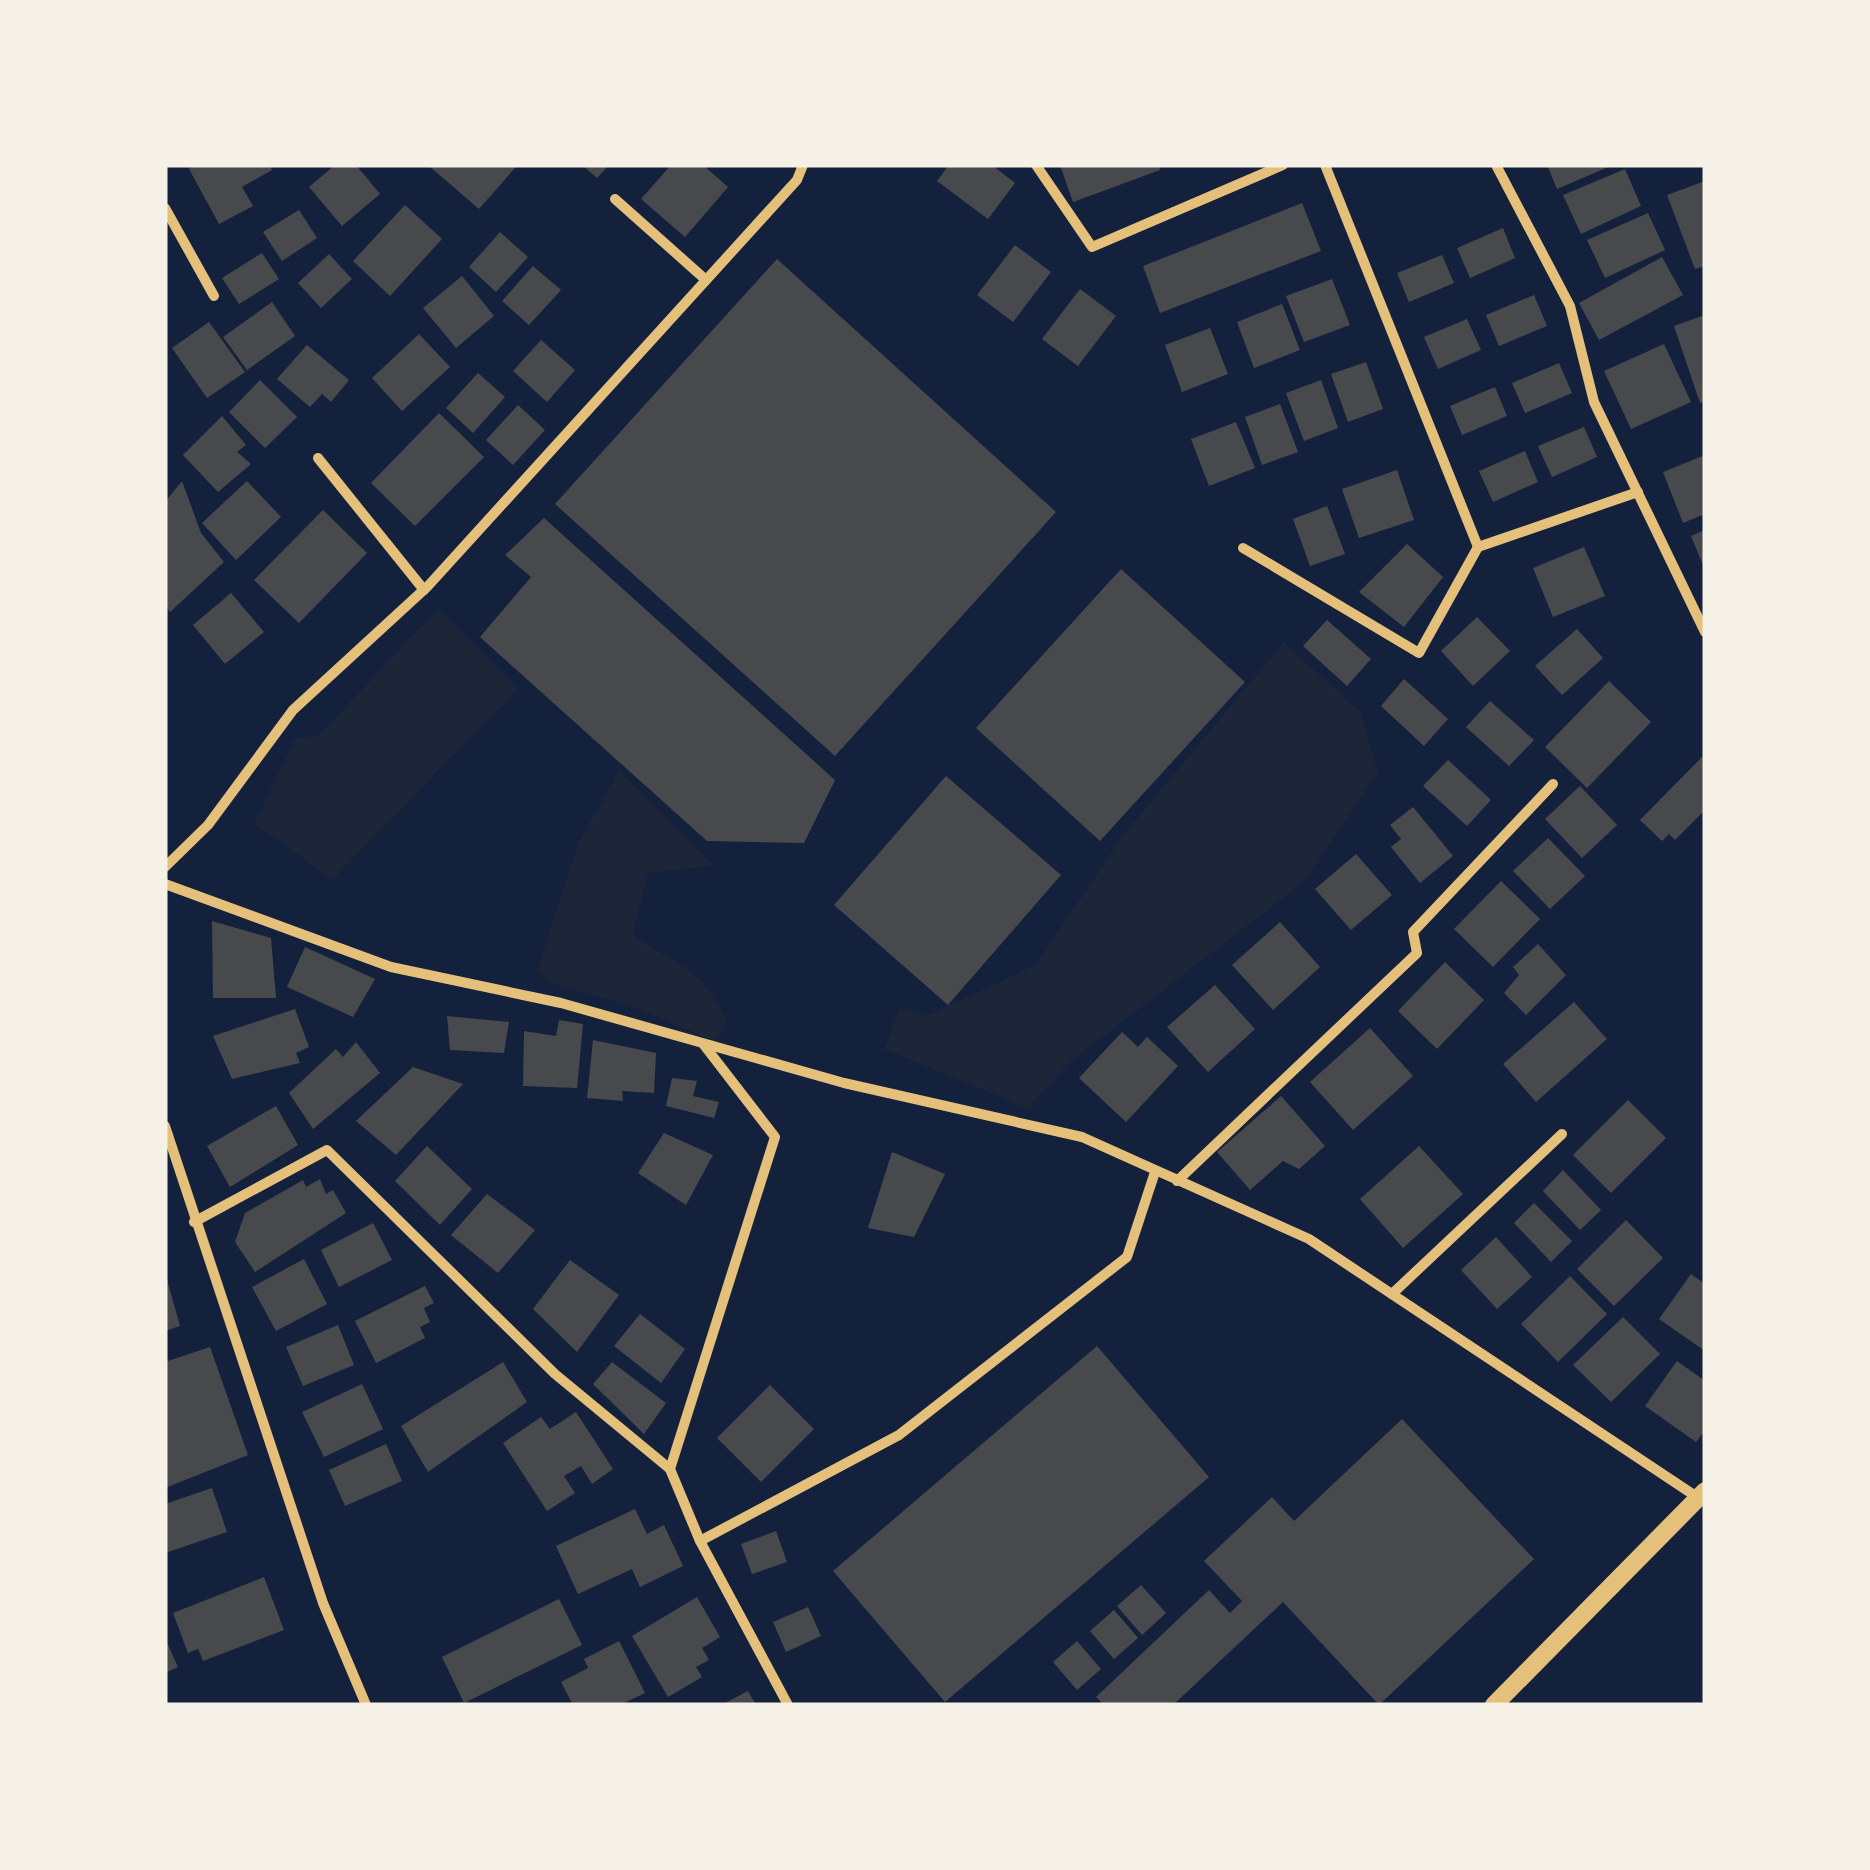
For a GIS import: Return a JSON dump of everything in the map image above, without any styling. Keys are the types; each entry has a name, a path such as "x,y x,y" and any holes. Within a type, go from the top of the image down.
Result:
{"street":[{"path":"165,867 208,825 293,710 424,590 797,180 804,165"},
{"path":"1036,165 1092,247 1283,165"},
{"path":"1325,165 1478,547"},
{"path":"1496,165 1570,306 1594,402 1705,632"},
{"path":"616,199 706,280"},
{"path":"165,208 214,296"},
{"path":"318,458 424,590"},
{"path":"1243,548 1420,652 1478,547 1638,492"},
{"path":"1177,1181 1417,953 1413,932 1553,784"},
{"path":"165,884 391,967 561,1002 844,1083 1082,1137 1309,1239 1701,1494 1494,1705"},
{"path":"670,1468 775,1137 703,1044"},
{"path":"165,1126 322,1603 366,1705"},
{"path":"1392,1294 1562,1134"},
{"path":"194,1222 327,1150 555,1374 670,1468 700,1541 788,1705"},
{"path":"700,1541 899,1436 1128,1257 1155,1172"}],"shaded area":[{"path":"438,609 518,689 333,879 254,824 295,739 319,735"},
{"path":"1284,642 1361,713 1378,773 1305,881 1071,1061 1028,1108 884,1049 900,1008 926,1016 1036,965 1124,834"},
{"path":"619,771 714,865 648,873 632,936 689,971 711,993 727,1024 716,1042 638,1008 551,983 537,971 579,842"}],"building":[{"path":"195,165 269,165 272,170 242,187 253,206 219,224 189,169"},
{"path":"335,165 356,165 380,194 342,226 309,187"},
{"path":"428,165 511,165 515,168 479,209"},
{"path":"582,165 609,165 597,178"},
{"path":"671,165 703,165 728,187 685,237 641,199"},
{"path":"949,165 992,165 1015,183 988,219 937,181"},
{"path":"1060,165 1159,165 1160,170 1073,202"},
{"path":"1547,165 1613,165 1557,189"},
{"path":"1625,169 1641,206 1581,234 1563,195"},
{"path":"1705,181 1705,266 1695,269 1667,195"},
{"path":"1302,203 1321,251 1160,313 1143,266"},
{"path":"405,205 442,239 390,296 353,261"},
{"path":"299,210 317,238 282,261 263,232"},
{"path":"1648,213 1665,250 1605,278 1587,240"},
{"path":"1503,228 1515,258 1470,278 1457,248"},
{"path":"500,232 528,257 496,292 469,267"},
{"path":"1015,245 1051,272 1013,322 977,295"},
{"path":"262,253 279,279 239,304 222,278"},
{"path":"329,254 352,279 321,308 298,283"},
{"path":"1442,255 1454,283 1409,302 1397,273"},
{"path":"1662,257 1683,295 1599,340 1579,303"},
{"path":"777,259 1056,512 835,756 555,504"},
{"path":"533,266 561,290 529,325 502,301"},
{"path":"462,276 494,316 456,348 423,308"},
{"path":"1332,279 1350,325 1304,342 1286,296"},
{"path":"1080,289 1116,316 1078,366 1042,339"},
{"path":"1534,295 1547,326 1499,346 1486,315"},
{"path":"272,302 295,336 247,370 223,337"},
{"path":"1282,304 1300,350 1254,368 1237,322"},
{"path":"1705,315 1705,401 1700,403 1674,326"},
{"path":"1467,319 1481,350 1438,369 1424,337"},
{"path":"209,322 245,372 207,398 172,348"},
{"path":"1210,328 1228,374 1182,392 1165,345"},
{"path":"419,334 450,367 402,411 372,378"},
{"path":"541,340 575,370 547,402 513,371"},
{"path":"1664,344 1691,402 1631,429 1604,371"},
{"path":"307,345 349,380 331,402 322,394 310,407 277,379"},
{"path":"1366,362 1383,409 1348,422 1331,374"},
{"path":"1559,363 1572,393 1525,413 1512,383"},
{"path":"478,373 505,397 473,433 446,408"},
{"path":"260,380 297,417 265,448 229,412"},
{"path":"1321,380 1338,428 1304,441 1286,393"},
{"path":"1495,387 1507,416 1462,435 1450,406"},
{"path":"1280,404 1298,452 1262,465 1245,417"},
{"path":"518,405 545,430 513,465 486,440"},
{"path":"439,413 484,457 415,526 371,483"},
{"path":"222,416 246,445 237,452 251,464 218,492 183,455"},
{"path":"1236,422 1255,468 1209,486 1191,439"},
{"path":"1584,427 1597,457 1552,477 1538,446"},
{"path":"1525,451 1538,482 1493,502 1479,471"},
{"path":"1705,455 1705,514 1683,523 1663,472"},
{"path":"1397,470 1414,520 1359,538 1342,489"},
{"path":"182,481 201,533 224,562 170,612 165,606 165,502"},
{"path":"247,481 281,517 236,560 202,523"},
{"path":"1327,506 1345,554 1310,566 1293,519"},
{"path":"323,510 367,553 299,623 254,580"},
{"path":"544,518 835,780 804,843 707,841 480,637 531,577 505,555"},
{"path":"1705,530 1705,570 1691,536"},
{"path":"1407,544 1443,577 1404,627 1359,592"},
{"path":"1584,547 1605,596 1553,617 1533,568"},
{"path":"1121,569 1245,682 1100,841 976,728"},
{"path":"231,593 264,632 225,664 193,625"},
{"path":"1477,617 1510,651 1473,686 1441,651"},
{"path":"1327,620 1371,659 1347,686 1303,646"},
{"path":"1577,629 1603,658 1562,695 1535,666"},
{"path":"1404,679 1448,719 1424,746 1381,706"},
{"path":"1609,681 1651,722 1587,788 1545,747"},
{"path":"1490,701 1534,740 1509,766 1466,727"},
{"path":"1705,754 1705,810 1675,840 1669,834 1662,841 1640,820"},
{"path":"1448,760 1491,800 1467,826 1423,786"},
{"path":"946,776 1061,875 948,1005 834,905"},
{"path":"1580,786 1617,825 1582,858 1545,819"},
{"path":"1413,807 1453,856 1420,883 1391,847 1401,839 1390,825"},
{"path":"1548,838 1585,876 1550,909 1513,871"},
{"path":"1356,854 1392,895 1351,930 1315,889"},
{"path":"1501,881 1540,919 1493,967 1454,929"},
{"path":"212,921 271,938 276,998 213,998"},
{"path":"1280,922 1320,967 1273,1010 1232,965"},
{"path":"1538,944 1566,975 1526,1015 1504,993 1519,975 1513,967"},
{"path":"305,947 375,979 353,1017 287,987"},
{"path":"1445,962 1484,1000 1437,1049 1398,1011"},
{"path":"1215,985 1255,1029 1208,1072 1167,1027"},
{"path":"1574,1002 1607,1039 1536,1102 1503,1064"},
{"path":"295,1009 309,1047 296,1053 300,1063 232,1079 213,1036"},
{"path":"447,1016 509,1022 504,1053 450,1050"},
{"path":"559,1020 583,1024 577,1088 523,1086 524,1031 556,1036"},
{"path":"1370,1028 1413,1076 1353,1130 1310,1082"},
{"path":"1122,1032 1138,1047 1147,1037 1178,1066 1126,1122 1079,1078"},
{"path":"593,1040 656,1053 654,1093 622,1091 623,1101 587,1098"},
{"path":"356,1042 380,1073 313,1129 289,1093 336,1049 343,1057"},
{"path":"413,1067 463,1084 396,1155 356,1121"},
{"path":"672,1078 697,1081 693,1096 719,1102 714,1118 666,1106"},
{"path":"1281,1096 1325,1146 1299,1169 1283,1161 1250,1190 1217,1152"},
{"path":"1628,1100 1666,1138 1611,1193 1573,1155"},
{"path":"276,1106 298,1145 230,1187 207,1146"},
{"path":"664,1133 713,1155 686,1205 638,1173"},
{"path":"427,1146 472,1189 440,1225 395,1181"},
{"path":"1419,1146 1463,1194 1403,1248 1360,1199"},
{"path":"892,1152 945,1174 914,1237 868,1228"},
{"path":"1563,1170 1601,1210 1580,1230 1543,1191"},
{"path":"320,1179 326,1194 333,1190 346,1213 255,1272 235,1242 245,1213 303,1180 306,1187"},
{"path":"487,1194 535,1230 498,1273 451,1235"},
{"path":"1534,1203 1572,1241 1551,1262 1514,1223"},
{"path":"1626,1220 1663,1258 1614,1306 1577,1269"},
{"path":"373,1223 392,1260 339,1287 321,1250"},
{"path":"1496,1237 1532,1277 1497,1309 1461,1270"},
{"path":"304,1259 327,1304 276,1331 252,1287"},
{"path":"570,1260 619,1295 577,1352 533,1309"},
{"path":"1691,1274 1705,1284 1705,1351 1659,1319"},
{"path":"1570,1276 1607,1314 1558,1362 1521,1324"},
{"path":"165,1277 180,1326 165,1331"},
{"path":"425,1286 434,1303 424,1308 430,1322 420,1327 425,1338 376,1363 355,1321"},
{"path":"640,1314 685,1349 661,1383 614,1346"},
{"path":"1623,1317 1660,1354 1611,1402 1573,1365"},
{"path":"338,1325 354,1365 303,1386 286,1347"},
{"path":"1097,1346 1209,1477 945,1702 833,1571"},
{"path":"210,1347 248,1455 165,1488 165,1362"},
{"path":"1677,1361 1705,1381 1705,1430 1696,1442 1645,1406"},
{"path":"503,1362 527,1402 428,1472 401,1426"},
{"path":"612,1362 666,1403 644,1434 593,1384"},
{"path":"362,1384 383,1429 324,1457 302,1412"},
{"path":"770,1385 814,1429 761,1482 717,1438"},
{"path":"576,1412 613,1469 592,1484 581,1466 564,1476 575,1493 547,1511 503,1443 541,1417 550,1429"},
{"path":"1402,1419 1534,1559 1379,1705 1283,1602 1173,1705 1104,1705 1096,1697 1209,1590 1230,1613 1242,1601 1204,1561 1272,1497 1294,1521"},
{"path":"386,1444 402,1481 345,1506 329,1470"},
{"path":"212,1488 227,1532 165,1553 165,1504"},
{"path":"635,1509 647,1534 664,1525 683,1566 640,1587 632,1569 578,1594 556,1546"},
{"path":"776,1531 787,1562 752,1574 741,1544"},
{"path":"264,1577 284,1630 203,1661 198,1649 188,1653 173,1613"},
{"path":"1141,1585 1166,1613 1142,1635 1117,1606"},
{"path":"697,1597 720,1637 702,1648 709,1660 696,1667 702,1677 668,1697 632,1636"},
{"path":"559,1599 582,1645 464,1703 442,1657"},
{"path":"808,1607 821,1636 786,1652 773,1622"},
{"path":"1114,1610 1138,1638 1114,1659 1090,1631"},
{"path":"165,1638 178,1667 165,1673"},
{"path":"619,1641 645,1693 620,1705 573,1705 561,1682 588,1668 584,1659"},
{"path":"1077,1641 1101,1669 1077,1690 1053,1662"},
{"path":"748,1691 756,1705 721,1705"}]}
